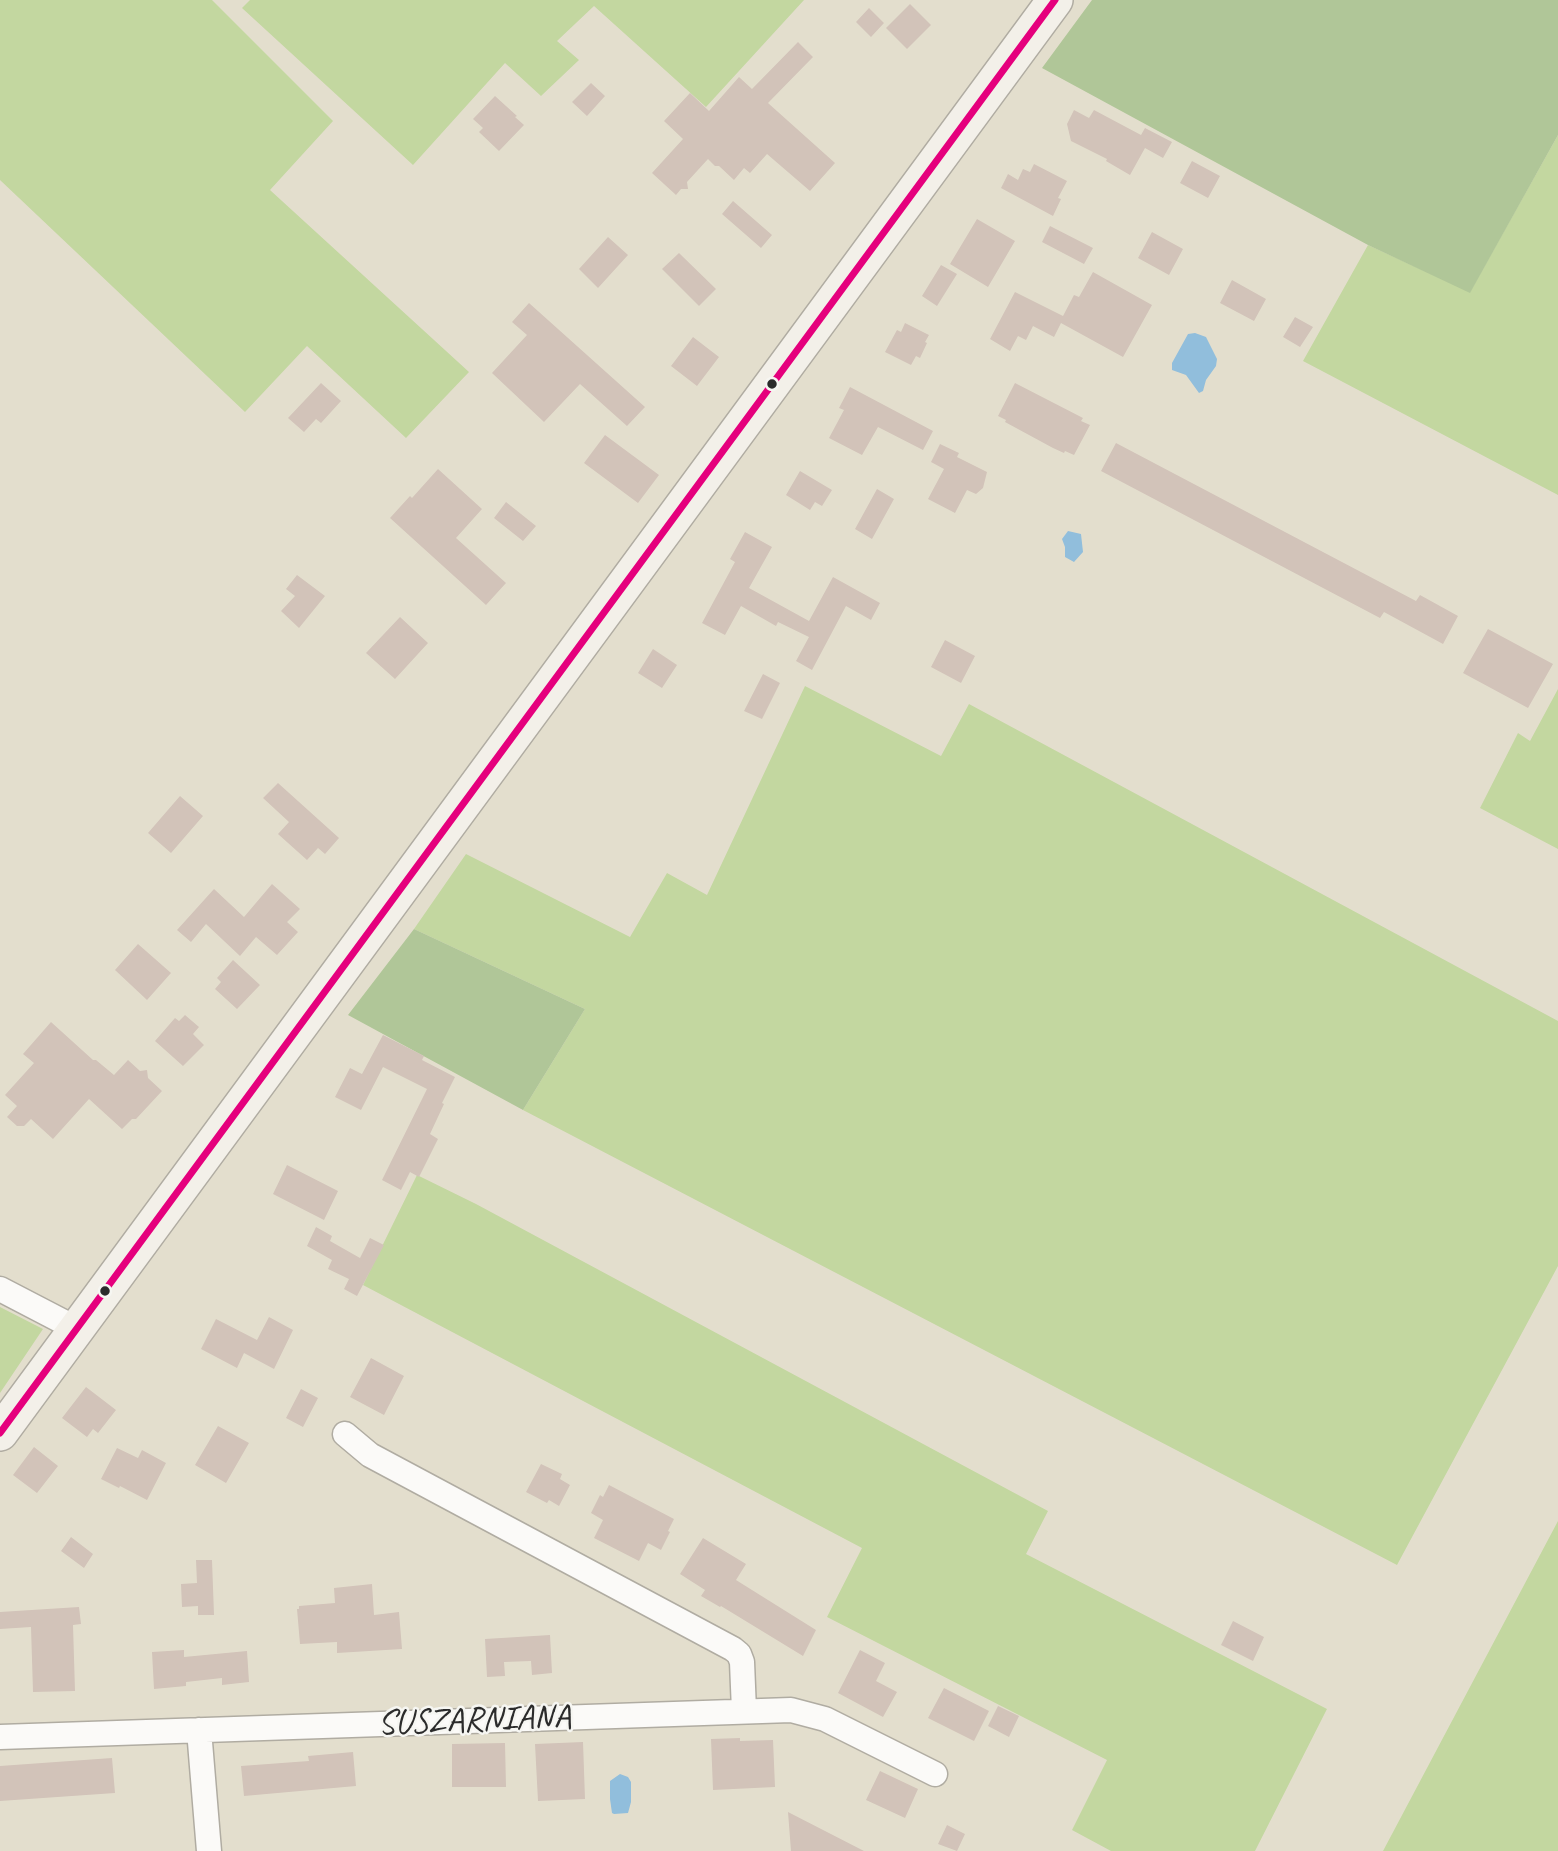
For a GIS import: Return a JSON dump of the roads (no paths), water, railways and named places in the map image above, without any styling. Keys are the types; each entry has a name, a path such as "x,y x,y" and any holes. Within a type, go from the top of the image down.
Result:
{"street":[{"path":"0,1433 1055,0"},
{"path":"0,1289 76,1329"},
{"path":"345,1433 370,1455 733,1648 742,1662 744,1712"},
{"name":"SUSZARNIANA","path":"0,1737 791,1710 825,1719 935,1774"},
{"path":"200,1730 209,1851"}],"water":[{"path":"1195,333 1206,337 1217,359 1203,391 1199,393 1186,375 1172,370 1172,363 1188,334"},
{"path":"1068,531 1081,534 1083,552 1074,562 1065,557 1062,539"},
{"path":"620,1774 628,1777 631,1782 631,1802 628,1813 614,1814 610,1799 610,1781"}]}
